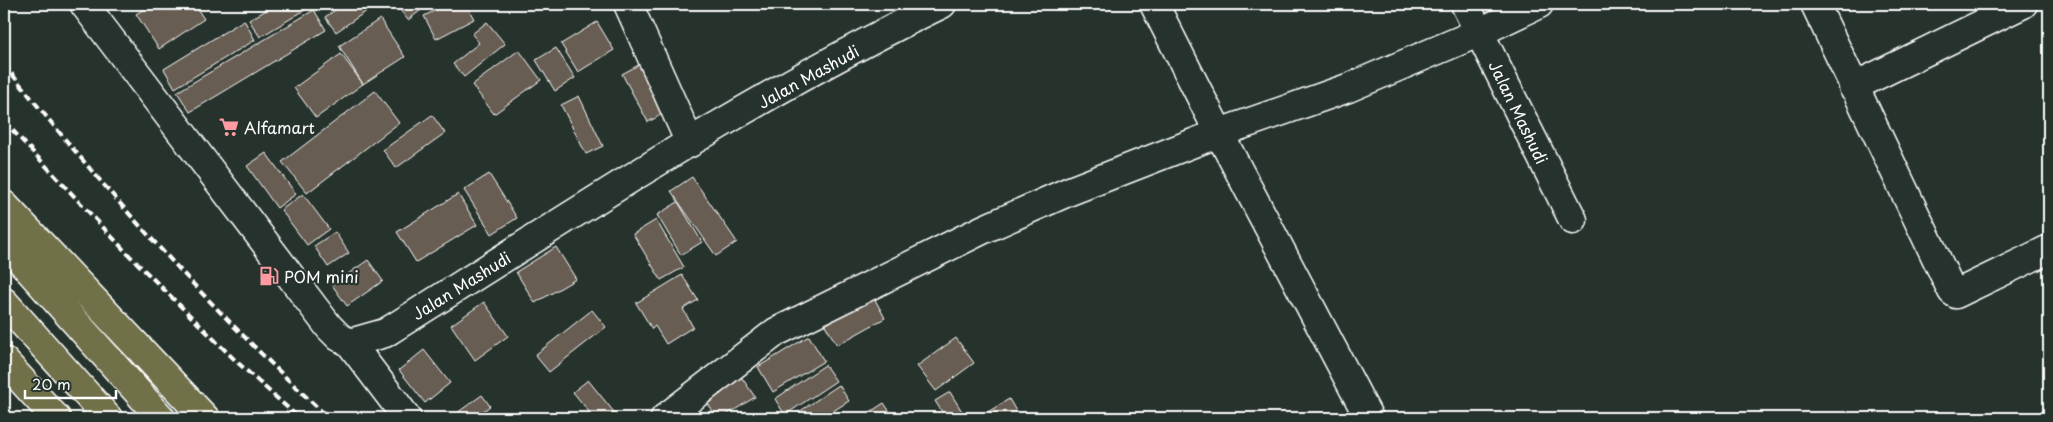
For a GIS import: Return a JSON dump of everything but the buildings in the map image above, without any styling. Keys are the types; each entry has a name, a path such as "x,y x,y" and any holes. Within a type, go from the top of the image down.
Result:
{"highway":[{"path":"4,205 205,418"},
{"path":"4,242 161,418"},
{"path":"4,302 108,418"},
{"path":"4,360 56,418"}],"street":[{"path":"84,4 328,327 339,337 350,343 407,418"},
{"path":"628,4 690,143"},
{"name":"Jalan Mashudi","path":"350,343 385,333 690,143 843,55 942,4"},
{"path":"1154,4 1219,133 1369,418"},
{"name":"Jalan Mashudi","path":"1465,4 1574,220"},
{"path":"665,418 776,332 984,229 1070,192 1219,133 1348,88 1480,32 1539,4"},
{"path":"1815,4 1952,291 1956,294 1974,287 2049,249"},
{"path":"1853,87 2023,4"}],"railway":[{"path":"4,64 80,157 159,247 242,335 329,418"},
{"path":"4,121 127,253 237,362 299,418"}],"place":[{"name":"Alfamart","path":"229,127"},
{"name":"POM mini","path":"269,276"}]}
